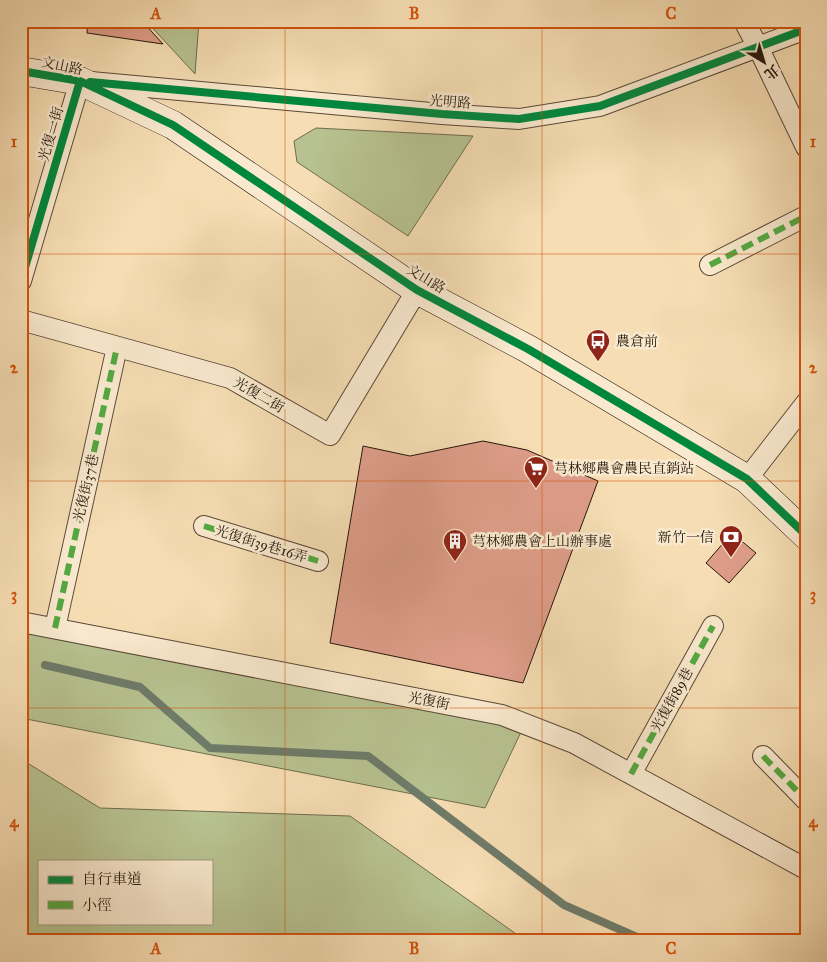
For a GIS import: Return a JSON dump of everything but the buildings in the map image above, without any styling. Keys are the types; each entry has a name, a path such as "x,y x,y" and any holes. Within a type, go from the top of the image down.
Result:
{"main road":[{"name":"文山路","path":"21,71 80,81 173,125 417,290 528,349 747,479 806,535"}],"street":[{"path":"744,21 806,147"},
{"name":"光明路","path":"80,81 442,114 519,119 600,106 806,29"},
{"name":"光復一街","path":"21,281 80,81"},
{"path":"710,265 806,216"},
{"name":"光復二街","path":"21,320 230,378 330,435 417,290"},
{"name":"光復街37巷","path":"55,628 118,347"},
{"path":"747,479 806,403"},
{"name":"光復街39巷16弄","path":"204,526 318,561"},
{"name":"光復街","path":"21,622 502,715 574,743 806,869"},
{"name":"光復街89巷","path":"632,774 713,626"},
{"path":"763,756 806,800"}],"green space":[{"path":"146,21 199,21 195,74"},
{"path":"316,128 473,136 408,236 297,162 294,141"},
{"path":"21,626 491,718 521,732 485,808 21,718"},
{"path":"21,759 100,808 350,816 526,941 21,941"}],"waterway":[{"path":"45,665 140,687 210,748 368,756 564,905 646,941"}],"marked path":[{"path":"710,265 806,216"},
{"path":"55,628 117,347"},
{"path":"204,526 318,561"},
{"path":"631,774 713,626"},
{"path":"763,756 806,800"}],"cycle path":[{"path":"90,82 442,114 519,119 600,106 806,29"},
{"path":"21,71 80,81 173,125 417,290 528,349 747,479 806,535"},
{"path":"21,281 80,81"}],"place":[{"name":"農倉前","path":"598,362"},
{"name":"芎林鄉農會農民直銷站","path":"536,489"},
{"name":"新竹一信","path":"731,558"},
{"name":"芎林鄉農會上山辦事處","path":"455,562"}]}
